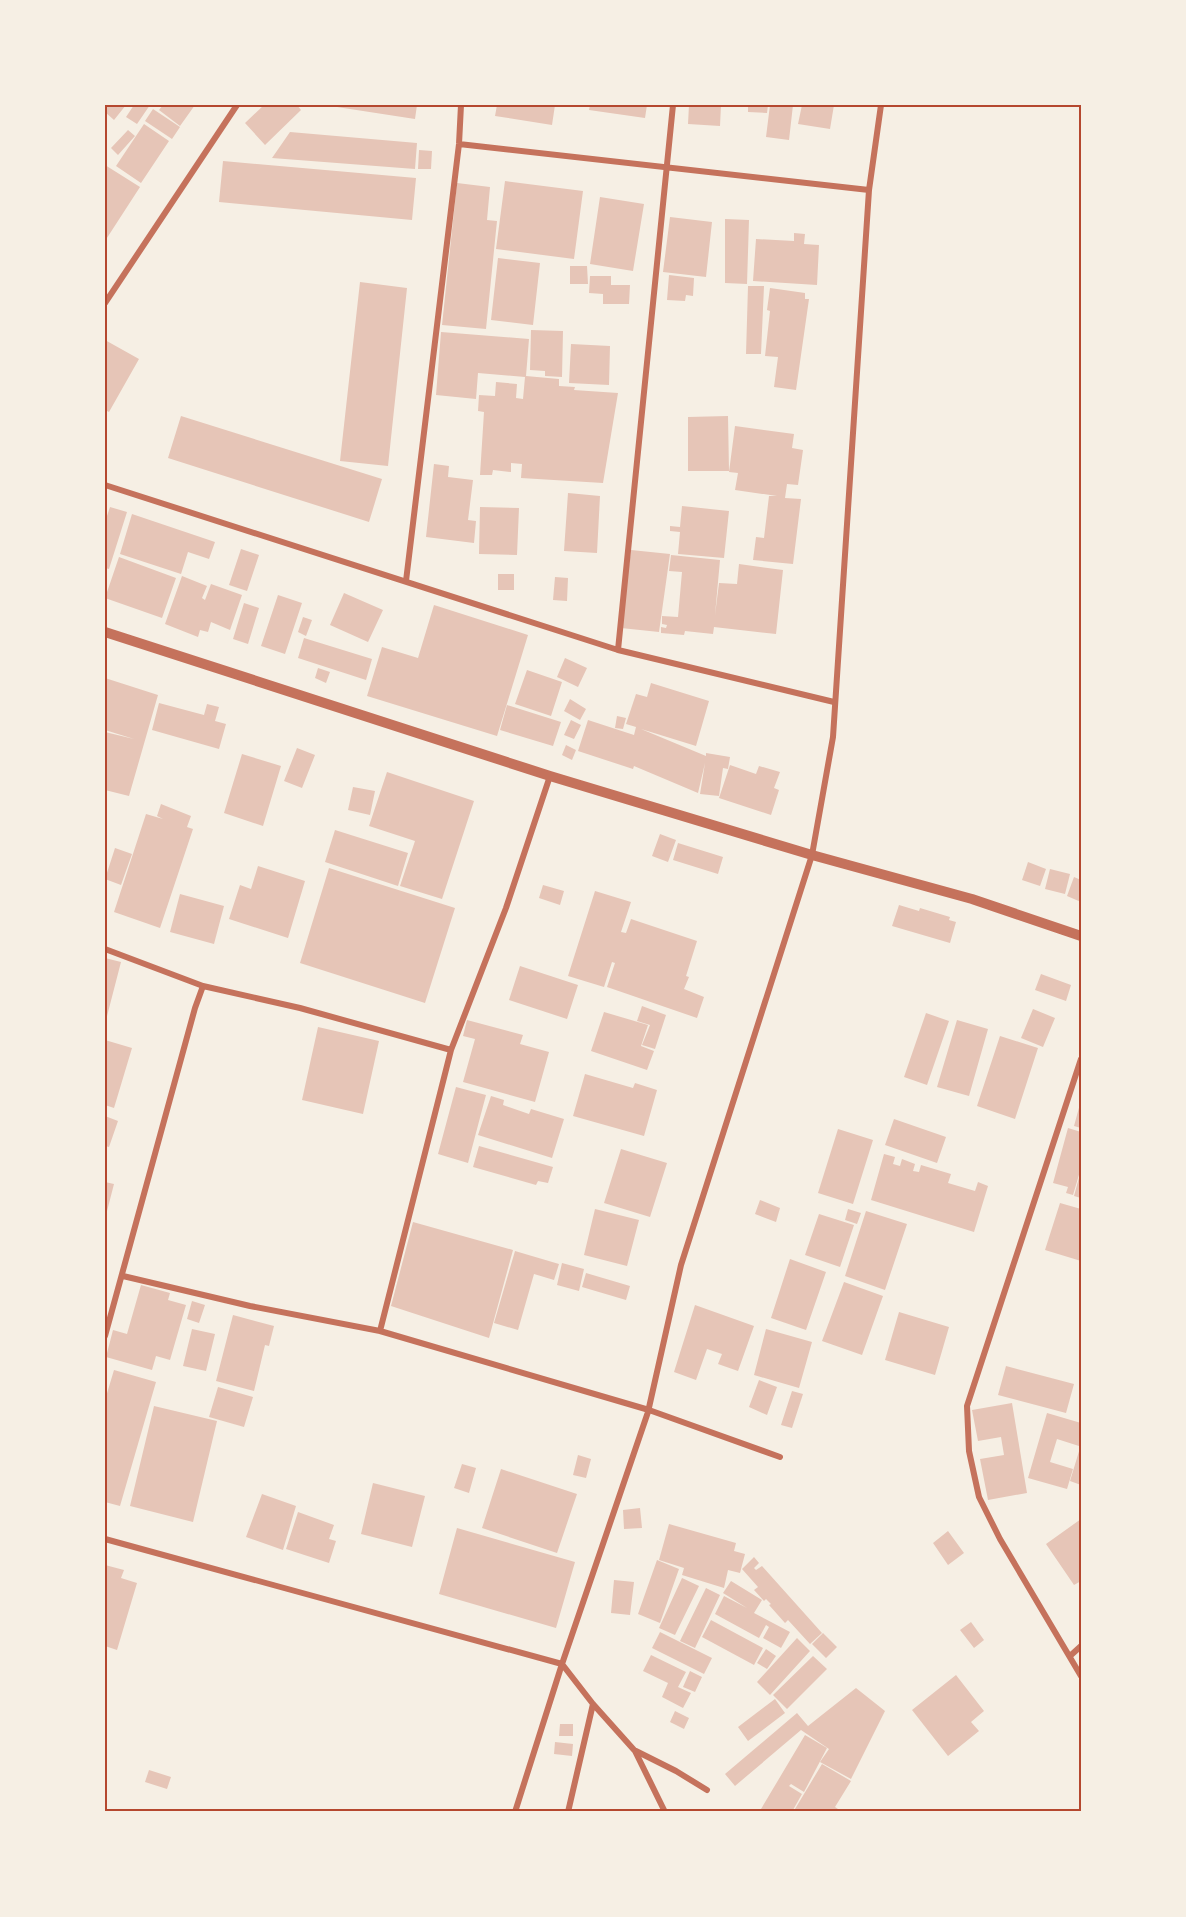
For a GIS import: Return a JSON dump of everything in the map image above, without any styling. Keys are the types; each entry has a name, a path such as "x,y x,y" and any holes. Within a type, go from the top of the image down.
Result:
{"street":[{"path":"105,303 237,105"},
{"path":"406,581 459,144 461,105"},
{"path":"618,650 673,105"},
{"path":"515,1812 562,1664 649,1410 681,1265 812,855 833,737 869,190 881,105"},
{"path":"459,144 869,190"},
{"path":"105,485 618,650 834,702"},
{"path":"105,632 550,776 812,855 972,899 1081,936"},
{"path":"380,1330 451,1050 506,908 550,776"},
{"path":"105,949 203,986 300,1008 451,1050"},
{"path":"105,1336 203,986"},
{"path":"1081,1059 967,1406 969,1451 979,1497 1000,1539 1081,1676"},
{"path":"123,1276 250,1306 380,1330 649,1410 780,1457"},
{"path":"105,1539 562,1664 593,1704 635,1751 665,1812"},
{"path":"1070,1656 1081,1646"},
{"path":"568,1812 593,1704"},
{"path":"635,1751 676,1771 707,1790"}],"building":[{"path":"105,105 126,105 114,120 105,112"},
{"path":"134,105 150,105 137,124 126,117"},
{"path":"163,105 195,105 180,126 159,110"},
{"path":"264,105 297,105 301,110 265,145 245,123"},
{"path":"324,105 417,105 415,119"},
{"path":"497,105 555,105 552,125 495,116"},
{"path":"590,105 647,105 645,118 589,110"},
{"path":"689,105 721,105 720,126 688,124"},
{"path":"748,105 768,105 767,113 748,112"},
{"path":"770,105 793,105 789,140 766,137"},
{"path":"802,105 834,105 830,129 798,124"},
{"path":"153,109 180,127 172,139 145,121"},
{"path":"144,124 169,141 141,183 116,166"},
{"path":"128,130 135,136 118,155 111,148"},
{"path":"290,132 417,143 415,169 272,158"},
{"path":"419,150 432,151 431,169 418,169"},
{"path":"223,161 416,178 412,220 219,202"},
{"path":"105,165 140,187 105,241"},
{"path":"505,181 583,191 574,259 496,249"},
{"path":"457,183 490,187 487,220 497,221 486,329 442,325"},
{"path":"600,197 644,204 633,271 590,264"},
{"path":"670,217 712,222 706,277 663,272"},
{"path":"725,219 749,220 747,284 725,283"},
{"path":"794,233 805,234 804,244 819,245 817,285 753,281 756,239 794,241"},
{"path":"498,258 540,263 533,325 491,320"},
{"path":"570,266 587,266 588,284 570,284"},
{"path":"669,275 694,278 693,296 686,295 685,301 667,300"},
{"path":"590,276 611,276 611,285 630,285 629,304 603,304 603,294 589,293"},
{"path":"360,282 407,288 388,466 340,461"},
{"path":"748,286 764,286 761,354 746,354"},
{"path":"770,288 805,293 805,299 809,299 796,390 774,387 778,357 765,356"},
{"path":"531,330 563,331 562,377 545,376 545,371 530,370"},
{"path":"441,332 529,339 526,376 559,379 559,386 575,387 574,390 618,393 603,483 521,478 522,464 511,463 511,472 493,470 492,475 480,475 484,412 478,411 479,395 495,396 496,382 517,384 516,398 523,399 525,377 478,373 476,399 436,395"},
{"path":"105,340 139,359 109,412 105,410"},
{"path":"571,344 610,346 609,385 569,383"},
{"path":"181,416 382,479 369,522 168,458"},
{"path":"728,416 729,471 688,471 688,417"},
{"path":"735,426 794,434 792,448 803,450 798,485 787,484 785,498 801,499 793,564 753,560 756,537 764,538 769,496 777,496 735,490 738,473 729,472"},
{"path":"434,464 449,466 448,477 473,480 468,520 476,521 474,543 426,537"},
{"path":"568,493 600,496 597,553 564,551"},
{"path":"682,506 729,511 724,558 678,554 680,532 670,531 670,526 680,527"},
{"path":"110,507 127,512 109,569 105,568 105,522"},
{"path":"480,507 519,508 517,555 479,554"},
{"path":"132,514 215,542 209,559 188,552 181,574 120,554"},
{"path":"241,549 259,555 247,591 229,585"},
{"path":"631,550 670,554 659,632 621,628"},
{"path":"671,555 720,560 715,615 719,583 737,584 739,564 783,570 776,634 714,627 713,634 685,631 684,635 661,633 661,627 666,628 667,625 662,624 662,616 678,617 682,572 669,571"},
{"path":"119,557 176,578 162,618 105,598"},
{"path":"498,574 514,574 514,590 498,590"},
{"path":"182,576 207,586 202,598 205,600 211,584 242,595 230,630 211,622 208,632 200,630 198,637 165,624"},
{"path":"555,577 568,578 567,601 553,600"},
{"path":"344,593 383,610 368,642 330,625"},
{"path":"278,595 302,603 285,654 261,646"},
{"path":"244,603 259,608 248,644 233,639"},
{"path":"434,605 528,635 497,736 367,696 382,647 418,658"},
{"path":"303,617 312,620 306,636 298,632"},
{"path":"304,638 372,659 366,680 298,658"},
{"path":"565,658 587,668 578,687 557,677"},
{"path":"318,668 330,672 326,683 315,678"},
{"path":"527,670 562,682 551,716 515,704"},
{"path":"105,678 158,695 129,796 105,790 105,732 134,739 105,730"},
{"path":"651,683 709,701 696,746 641,729 706,756 706,753 730,757 728,769 723,768 719,796 700,794 705,763 698,793 634,766 633,769 578,751 588,720 634,735 636,727 626,724 636,694 647,697"},
{"path":"570,699 586,709 580,720 564,711"},
{"path":"159,703 204,715 207,704 219,707 215,721 226,724 219,749 152,730"},
{"path":"507,705 561,722 553,746 500,730"},
{"path":"617,716 626,718 623,729 615,728"},
{"path":"571,720 581,725 574,739 564,735"},
{"path":"566,745 576,750 572,760 562,755"},
{"path":"297,748 315,755 302,788 284,781"},
{"path":"242,754 281,766 263,826 224,813"},
{"path":"730,765 756,774 759,766 780,772 774,788 779,790 771,815 719,798"},
{"path":"387,772 474,801 442,899 400,886 415,841 369,826"},
{"path":"353,787 375,791 370,815 348,810"},
{"path":"161,804 191,816 187,827 193,829 160,928 114,912 146,814 163,819 157,816"},
{"path":"335,830 408,853 398,886 325,862"},
{"path":"660,834 676,840 668,862 652,856"},
{"path":"678,843 723,857 718,874 673,860"},
{"path":"115,848 132,854 121,885 105,879"},
{"path":"1028,862 1046,869 1040,886 1022,880"},
{"path":"258,866 305,881 288,938 229,919 240,885 251,889"},
{"path":"329,868 455,908 425,1003 300,963"},
{"path":"1050,869 1070,874 1065,894 1045,889"},
{"path":"1074,877 1081,880 1081,902 1067,896"},
{"path":"543,885 564,891 560,905 539,898"},
{"path":"595,891 631,902 621,932 626,933 631,919 697,941 684,989 704,997 697,1018 607,987 615,963 612,962 604,987 568,976"},
{"path":"180,894 224,906 214,944 170,932"},
{"path":"899,905 919,911 920,908 950,917 949,920 956,922 950,943 892,926"},
{"path":"105,958 121,962 106,1020 105,1020"},
{"path":"520,966 578,985 567,1019 509,1000"},
{"path":"1041,974 1071,985 1066,1001 1035,990"},
{"path":"642,1006 666,1015 655,1049 642,1045 650,1025 637,1021"},
{"path":"1033,1009 1055,1018 1043,1047 1021,1038"},
{"path":"604,1012 648,1025 641,1046 654,1051 647,1070 591,1051"},
{"path":"926,1013 949,1021 927,1085 904,1077"},
{"path":"467,1020 523,1035 520,1044 549,1052 535,1102 463,1082 475,1039 463,1036"},
{"path":"957,1020 988,1029 969,1096 937,1087"},
{"path":"318,1027 379,1041 363,1114 302,1100"},
{"path":"1000,1036 1038,1048 1015,1119 977,1106"},
{"path":"105,1040 132,1048 114,1108 105,1105"},
{"path":"585,1074 633,1088 635,1083 657,1090 644,1136 573,1116"},
{"path":"456,1087 486,1095 468,1163 438,1154"},
{"path":"491,1096 504,1100 503,1105 529,1114 531,1109 564,1119 552,1158 478,1135"},
{"path":"1081,1104 1081,1128 1074,1126"},
{"path":"105,1116 118,1121 109,1147 105,1146"},
{"path":"894,1119 946,1137 937,1163 885,1145"},
{"path":"1068,1128 1081,1132 1081,1168 1073,1195 1066,1193 1068,1187 1053,1183"},
{"path":"838,1129 873,1140 853,1204 818,1193"},
{"path":"479,1146 553,1167 548,1183 538,1181 536,1185 473,1167"},
{"path":"621,1149 667,1163 650,1217 604,1203"},
{"path":"884,1154 895,1157 893,1164 900,1166 902,1159 915,1164 913,1171 919,1172 921,1165 951,1174 948,1183 975,1191 978,1182 988,1186 974,1232 871,1200"},
{"path":"1081,1174 1081,1198 1074,1196"},
{"path":"105,1182 114,1184 106,1215 105,1215"},
{"path":"760,1200 780,1208 776,1222 755,1214"},
{"path":"1060,1203 1081,1209 1081,1261 1045,1250"},
{"path":"595,1209 639,1220 627,1266 584,1255"},
{"path":"848,1209 861,1213 857,1224 845,1220"},
{"path":"866,1211 907,1224 885,1290 845,1276"},
{"path":"819,1214 854,1225 840,1267 805,1255"},
{"path":"413,1222 513,1250 489,1338 391,1306"},
{"path":"515,1251 559,1264 554,1280 534,1274 518,1330 494,1323"},
{"path":"790,1259 826,1272 806,1330 771,1318"},
{"path":"562,1263 584,1269 579,1291 557,1285"},
{"path":"586,1273 630,1286 626,1300 582,1287"},
{"path":"844,1282 883,1296 862,1355 822,1341"},
{"path":"141,1285 170,1293 168,1300 186,1305 170,1360 156,1356 152,1370 106,1357 113,1330 127,1334"},
{"path":"192,1301 205,1305 199,1323 187,1319"},
{"path":"695,1305 754,1326 738,1371 718,1364 722,1354 707,1349 696,1380 674,1372"},
{"path":"899,1312 949,1327 935,1375 885,1360"},
{"path":"233,1315 274,1326 269,1346 265,1345 254,1391 216,1381"},
{"path":"192,1329 215,1334 206,1371 183,1366"},
{"path":"766,1329 812,1342 799,1388 754,1375"},
{"path":"1006,1366 1074,1384 1066,1413 998,1395"},
{"path":"114,1370 156,1382 120,1506 105,1502 105,1400"},
{"path":"759,1380 777,1387 767,1415 749,1407"},
{"path":"218,1387 253,1397 244,1427 209,1417"},
{"path":"792,1391 803,1394 792,1428 781,1425"},
{"path":"1012,1403 1027,1493 988,1500 980,1459 1004,1455 1001,1437 978,1441 972,1410"},
{"path":"154,1406 217,1421 193,1522 130,1506"},
{"path":"1047,1413 1081,1423 1079,1446 1057,1439 1050,1462 1073,1469 1067,1489 1028,1478"},
{"path":"1081,1448 1081,1485 1070,1481"},
{"path":"578,1455 591,1459 586,1478 573,1475"},
{"path":"462,1464 476,1468 469,1493 454,1488"},
{"path":"501,1469 577,1494 557,1553 482,1528"},
{"path":"373,1483 425,1496 412,1547 361,1534"},
{"path":"262,1494 296,1506 283,1550 246,1537"},
{"path":"640,1508 642,1528 624,1529 623,1510"},
{"path":"298,1512 334,1525 329,1539 336,1541 329,1563 286,1549"},
{"path":"1081,1519 1081,1581 1074,1585 1046,1544"},
{"path":"669,1524 736,1543 734,1551 745,1554 740,1573 728,1570 724,1588 682,1575 684,1568 659,1560"},
{"path":"457,1528 575,1562 556,1628 439,1594"},
{"path":"948,1531 964,1553 948,1565 933,1543"},
{"path":"754,1557 759,1563 754,1568 756,1570 762,1566 822,1633 810,1644 788,1620 785,1623 769,1605 771,1604 766,1599 764,1601 754,1590 758,1587 742,1569"},
{"path":"657,1560 679,1569 660,1623 638,1614"},
{"path":"105,1565 124,1570 121,1578 137,1583 117,1650 105,1646"},
{"path":"682,1578 699,1586 675,1635 659,1628"},
{"path":"614,1580 634,1582 630,1615 611,1613"},
{"path":"731,1581 762,1600 754,1613 790,1632 781,1648 763,1638 769,1627 766,1625 759,1638 715,1614 724,1596 747,1608 723,1593"},
{"path":"706,1588 720,1595 695,1648 680,1641"},
{"path":"711,1620 763,1648 754,1665 702,1637"},
{"path":"971,1622 984,1640 974,1648 960,1630"},
{"path":"660,1632 712,1658 704,1674 652,1648"},
{"path":"823,1633 837,1647 826,1658 812,1644"},
{"path":"797,1638 810,1651 770,1695 757,1682"},
{"path":"766,1649 776,1656 767,1669 757,1663"},
{"path":"651,1655 686,1672 678,1687 691,1693 683,1708 662,1697 668,1683 643,1671"},
{"path":"813,1656 827,1669 787,1709 773,1695"},
{"path":"690,1671 702,1677 695,1692 683,1687"},
{"path":"956,1675 984,1711 971,1722 979,1731 948,1756 912,1710"},
{"path":"856,1688 885,1711 851,1779 820,1762 829,1749 801,1730 735,1786 725,1774 797,1713 808,1726"},
{"path":"775,1699 785,1713 748,1741 738,1727"},
{"path":"675,1711 689,1718 684,1729 670,1722"},
{"path":"560,1724 573,1724 573,1736 559,1736"},
{"path":"805,1735 827,1748 804,1792 791,1784 789,1786 802,1794 793,1810 797,1812 765,1812 761,1809"},
{"path":"555,1742 573,1744 572,1756 554,1754"},
{"path":"822,1764 851,1781 835,1807 838,1809 836,1812 799,1812 795,1809"},
{"path":"149,1770 171,1777 167,1789 145,1782"}]}
